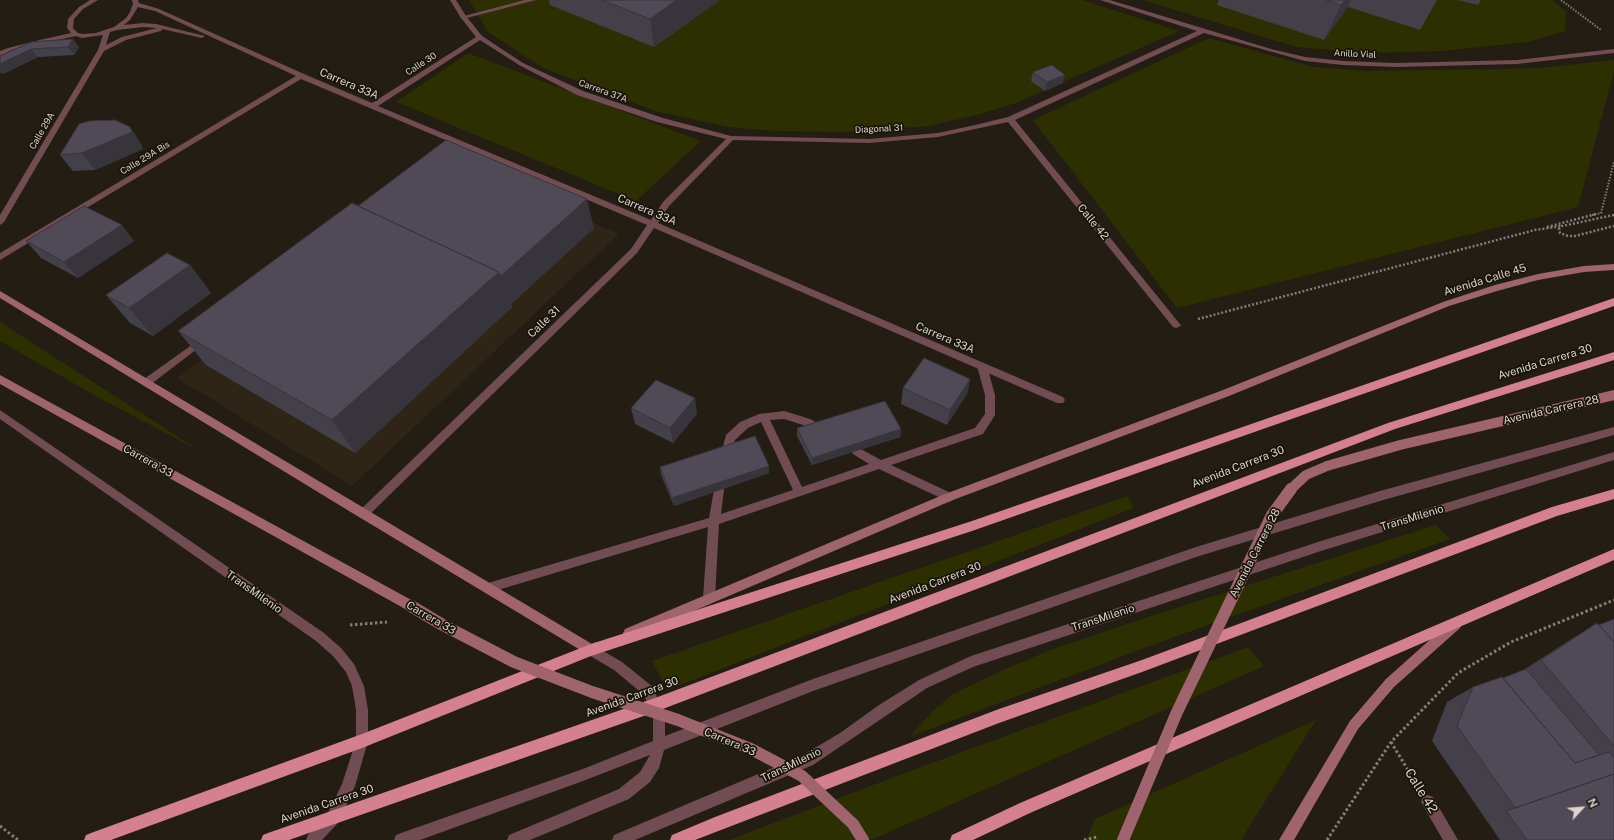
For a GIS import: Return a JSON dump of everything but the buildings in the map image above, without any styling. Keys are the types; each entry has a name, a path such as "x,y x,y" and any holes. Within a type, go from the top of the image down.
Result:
{"highway":[{"path":"91,840 362,741 591,650 972,526 1614,302"},
{"name":"Avenida Carrera 30","path":"268,840 655,706 1392,426 1614,356"},
{"path":"677,840 715,824 984,722 1142,666 1549,513 1614,494"},
{"path":"957,840 1025,808 1302,689 1462,618 1614,554"}],"main road":[{"name":"Avenida Calle 45","path":"949,497 1211,398 1446,304 1495,288 1538,277 1584,269 1614,267"},
{"path":"0,294 591,650 709,598 949,497"},
{"name":"Carrera 33","path":"0,379 441,624 514,662 592,692 678,720 757,753 802,776 853,824 863,840"},
{"name":"Avenida Carrera 28","path":"1123,840 1177,712 1272,515 1290,490 1306,475 1327,466 1400,445 1614,395"},
{"path":"1286,840 1354,725 1390,683 1462,618"}],"street":[{"path":"95,0 81,8 71,19 70,28 76,34 89,36 116,28 128,18 135,2"},
{"name":"Carrera 37A","path":"453,0 463,18 480,37 522,64 580,93 660,120 731,138"},
{"path":"463,18 533,0"},
{"name":"Anillo Vial","path":"1102,0 1269,50 1305,58 1343,63 1396,65 1517,62 1614,51"},
{"name":"Carrera 33A","path":"135,2 158,10 225,42 372,106 461,148 653,224 1060,400"},
{"name":"Carrera 33A","path":"116,28 143,25 171,28 225,42"},
{"path":"101,50 124,38 171,28"},
{"name":"Diagonal 31","path":"731,138 870,141 938,135 1010,118 1202,31"},
{"name":"Calle 29A","path":"0,222 101,50 106,32"},
{"path":"0,54 10,49 76,34"},
{"name":"Calle 30","path":"372,106 480,37"},
{"name":"Calle 29A Bis","path":"0,257 301,76"},
{"name":"Calle 42","path":"1010,118 1176,325"},
{"name":"Calle 31","path":"363,514 634,251 666,204 731,138"},
{"path":"147,382 211,334"},
{"path":"488,588 714,521 979,431 990,415 990,395 982,366"},
{"name":"TransMilenio","path":"0,414 332,647 350,668 358,686 362,710 362,741 348,786 333,818 313,840"},
{"path":"726,454 730,438 744,425 763,417 784,415 806,422 820,429"},
{"path":"763,417 799,492"},
{"path":"401,840 583,775 813,685 1196,552 1380,496 1614,431"},
{"path":"857,451 880,465 949,497"},
{"name":"TransMilenio","path":"619,840 808,760 889,705 923,684 970,662 1321,546 1614,456"},
{"path":"709,598 714,521 719,490"},
{"path":"514,840 624,794 645,777 654,763 659,744 660,718 649,691 618,666 591,650"},
{"name":"Calle 42","path":"1428,802 1451,840"}],"path":[{"path":"1561,0 1603,32"},
{"path":"1176,325 1601,213 1614,162"},
{"path":"1535,230 1614,215"},
{"path":"1562,226 1560,233 1568,236 1614,226"},
{"path":"1327,840 1391,742 1458,673 1511,642 1614,600"},
{"name":"Calle 42","path":"1391,742 1428,802"},
{"path":"0,826 18,840"}],"shaded area":[{"path":"458,164 619,234 352,486 177,378"}],"green space":[{"path":"469,0 1082,0 1179,31 1016,103 977,115 928,126 847,132 776,131 728,127 655,111 543,68 488,32"},
{"path":"1142,0 1221,0 1324,40 1348,7 1420,30 1433,0 1457,0 1477,5 1480,0 1552,0 1566,11 1565,31 1527,42 1443,51 1370,53 1297,47"},
{"path":"1209,38 1313,67 1367,71 1504,69 1540,68 1614,60 1614,71 1578,207 1177,308 1033,120"},
{"path":"468,53 701,141 636,201 396,102"},
{"path":"0,322 200,451 103,400 0,341"},
{"path":"1128,496 1134,508 667,690 652,661"},
{"path":"1436,525 1450,539 1163,641 909,737 933,711 953,694 1050,650 1154,615"},
{"path":"1248,647 1264,666 871,840 729,840 902,774"},
{"path":"1316,720 1241,840 1086,840 1095,819"}]}
